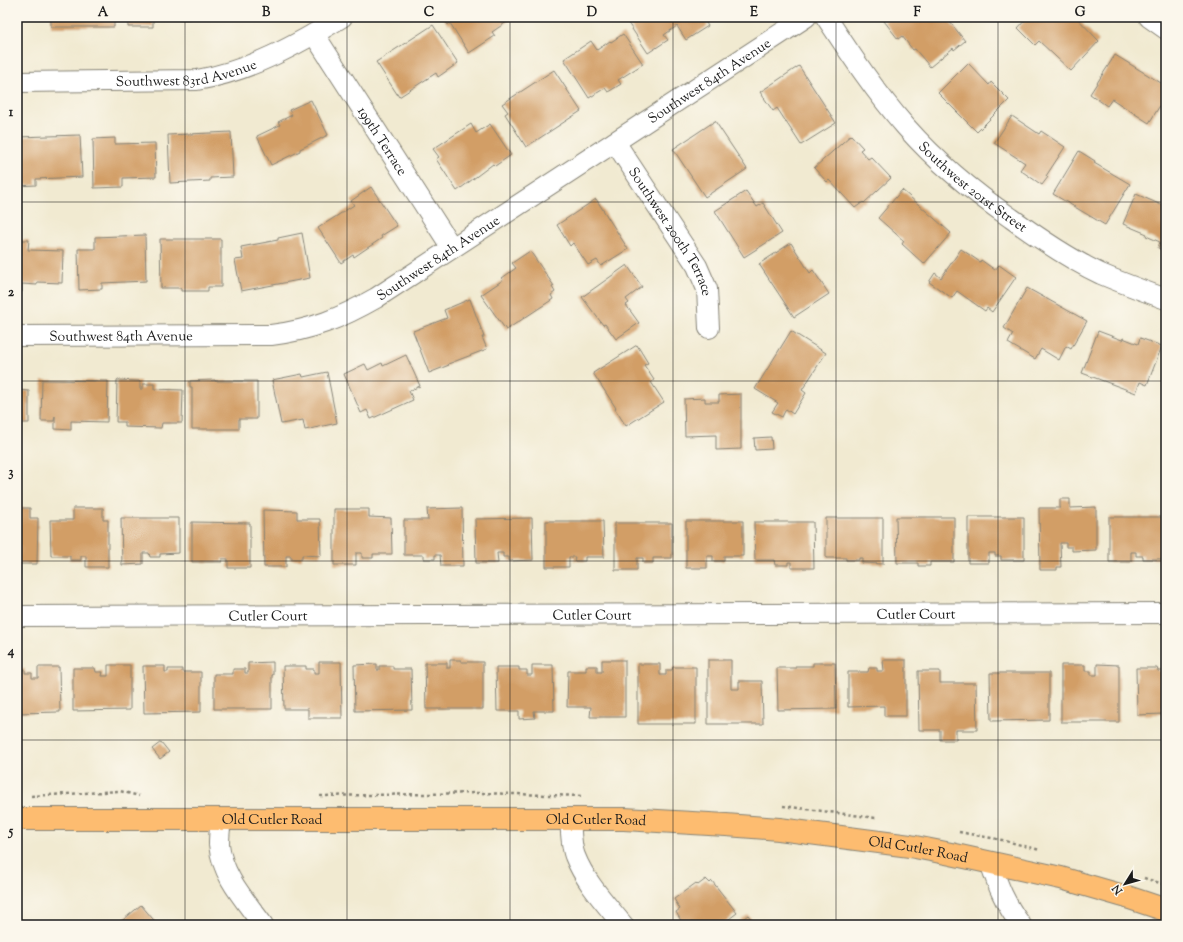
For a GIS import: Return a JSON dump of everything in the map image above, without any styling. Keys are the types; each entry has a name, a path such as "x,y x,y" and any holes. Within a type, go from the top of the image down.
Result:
{"main road":[{"name":"Old Cutler Road","path":"17,819 624,819 779,829 910,846 990,862 1094,887 1166,910"}],"street":[{"name":"Southwest 83rd Avenue","path":"17,82 118,82 203,79 235,71 280,53 342,17"},
{"name":"Southwest 84th Avenue","path":"17,336 261,335 301,330 335,320 362,306 806,17"},
{"name":"Southwest 201st Street","path":"826,17 893,111 922,143 958,178 992,205 1044,242 1101,273 1166,299"},
{"path":"1149,17 1166,29"},
{"name":"199th Terrace","path":"314,34 452,248"},
{"name":"Southwest 200th Terrace","path":"615,142 697,266 707,289 709,328"},
{"name":"Cutler Court","path":"17,616 1166,613"},
{"path":"221,818 219,843 227,873 233,884 263,925"},
{"path":"570,819 574,855 586,876 623,925"},
{"path":"990,862 998,888 1006,904 1021,925"}],"building":[{"path":"51,17 117,17 117,21 114,21 114,27 51,27"},
{"path":"128,17 190,17 190,19 153,19 153,27 128,27"},
{"path":"443,17 514,17 492,32 495,36 469,53 450,23 448,25"},
{"path":"624,17 702,17 708,26 686,40 677,26 664,35 668,40 648,53"},
{"path":"890,17 946,17 965,41 954,50 953,48 930,67 915,49 913,50 902,36 898,39 884,21"},
{"path":"1028,17 1076,17 1099,41 1071,71 1039,41 1035,45 1018,28"},
{"path":"433,25 458,63 438,77 436,73 399,97 376,62"},
{"path":"623,34 643,64 618,80 621,84 608,92 605,88 589,98 564,59 591,41 597,50"},
{"path":"1115,55 1166,86 1166,96 1149,123 1112,99 1107,106 1090,94"},
{"path":"968,63 989,85 991,82 1009,100 977,132 938,93"},
{"path":"799,66 836,123 801,145 777,108 773,111 760,92"},
{"path":"554,70 581,111 526,147 505,114 508,112 502,104"},
{"path":"311,100 328,135 271,165 257,136 280,125 278,122 292,115 289,110"},
{"path":"1012,116 1039,134 1041,131 1065,147 1046,176 1048,177 1042,185 1020,170 1025,163 994,143"},
{"path":"715,121 747,169 705,197 673,149"},
{"path":"471,124 476,133 490,124 511,155 495,166 493,164 457,191 436,159 439,157 433,149"},
{"path":"231,132 233,177 210,178 210,181 170,183 168,135"},
{"path":"80,135 82,177 36,179 36,185 17,186 17,137"},
{"path":"851,135 863,148 860,150 868,159 871,157 891,178 864,203 863,202 855,208 829,180 827,182 814,168"},
{"path":"115,138 115,144 155,143 156,177 123,178 123,187 94,188 93,139"},
{"path":"1079,151 1095,161 1094,163 1130,184 1105,225 1053,194"},
{"path":"371,187 397,226 381,236 382,238 354,257 353,255 341,263 318,228 354,205 351,201"},
{"path":"902,190 951,233 924,264 902,244 904,241 878,218"},
{"path":"746,191 757,207 763,203 782,233 744,257 715,211"},
{"path":"1136,194 1166,207 1166,252 1158,248 1160,242 1146,236 1147,234 1123,224"},
{"path":"596,199 628,249 601,266 597,260 588,265 573,243 570,246 557,225"},
{"path":"302,233 310,278 241,291 235,260 243,259 241,247 278,240 278,238"},
{"path":"145,235 146,281 102,283 102,289 79,290 78,249 95,249 95,237"},
{"path":"160,239 221,239 221,287 208,287 208,291 181,291 181,288 161,288"},
{"path":"17,240 29,240 28,250 63,251 62,283 37,282 37,285 22,284 22,292 17,291"},
{"path":"791,243 810,273 813,270 829,294 794,317 759,264"},
{"path":"961,249 995,270 999,265 1016,277 992,312 987,308 985,311 957,291 952,298 929,282 935,273 941,278"},
{"path":"530,251 554,286 552,287 555,292 551,295 553,299 506,330 481,295 503,280 502,278 516,268 512,263"},
{"path":"627,265 642,287 626,299 629,303 626,305 639,323 616,339 605,324 603,325 582,297"},
{"path":"1027,288 1087,321 1071,349 1066,346 1059,360 1041,349 1035,359 1008,343 1013,334 1004,328"},
{"path":"470,299 487,349 429,373 413,331 447,318 444,310"},
{"path":"791,331 826,353 802,390 806,393 793,414 786,409 782,417 772,412 778,403 755,389"},
{"path":"1098,331 1138,344 1140,338 1162,346 1147,385 1140,382 1136,393 1082,373"},
{"path":"637,345 648,363 644,365 654,380 651,382 664,402 626,426 593,373"},
{"path":"406,355 420,386 409,391 413,400 371,419 367,410 361,413 344,374 365,364 368,370 382,363 383,366"},
{"path":"327,372 337,423 305,430 303,420 281,424 272,380 302,374 303,377"},
{"path":"42,380 108,381 107,422 71,421 71,430 55,429 55,416 54,421 41,421"},
{"path":"117,380 140,381 140,389 143,389 143,384 154,384 154,389 183,390 182,423 162,423 161,428 125,427 125,422 116,422"},
{"path":"190,381 257,381 257,419 239,419 239,429 192,429 192,387 190,387"},
{"path":"17,390 29,391 29,423 17,423"},
{"path":"741,394 741,449 716,450 716,435 685,436 684,399 705,398 705,402 719,402 719,395"},
{"path":"771,437 772,449 755,450 754,438"},
{"path":"1060,499 1070,499 1070,508 1096,507 1096,550 1072,551 1072,547 1066,547 1066,543 1060,543 1061,567 1057,567 1057,570 1040,570 1039,508 1060,508"},
{"path":"17,508 30,508 30,518 38,518 37,564 17,564"},
{"path":"73,508 103,508 103,520 108,520 108,567 86,567 86,556 81,556 81,560 70,560 70,556 51,556 50,520 73,520"},
{"path":"462,508 463,566 441,566 440,555 435,555 435,559 424,559 424,555 404,555 404,520 428,520 427,509"},
{"path":"334,509 369,509 369,517 391,518 392,554 373,554 373,558 362,558 362,553 356,553 356,565 334,565"},
{"path":"263,510 297,511 297,519 320,519 321,556 302,555 302,559 291,559 291,556 286,556 286,567 264,567"},
{"path":"896,517 954,517 954,562 930,562 930,566 918,566 918,563 897,563"},
{"path":"968,517 1024,517 1024,560 1001,560 1001,556 995,556 995,553 989,553 989,563 968,563"},
{"path":"1109,517 1166,517 1166,559 1143,559 1143,556 1136,556 1136,552 1131,552 1131,562 1109,562"},
{"path":"121,518 179,518 179,553 160,554 160,557 150,557 149,553 143,553 143,564 122,565"},
{"path":"532,518 533,560 509,561 509,557 503,557 503,553 497,553 498,563 476,563 475,519"},
{"path":"826,518 883,518 883,564 862,563 862,558 859,558 859,560 846,560 846,558 826,558"},
{"path":"546,521 603,521 604,557 585,557 585,561 574,561 575,557 569,557 569,567 546,567"},
{"path":"686,521 743,521 743,556 724,556 724,561 713,561 713,556 707,556 707,568 686,568"},
{"path":"192,522 250,523 250,568 228,568 228,559 222,559 222,562 192,562"},
{"path":"754,522 813,522 814,568 791,568 791,562 788,562 788,565 775,565 774,560 755,560"},
{"path":"615,523 672,523 672,558 653,558 653,563 643,563 643,558 637,558 637,570 615,570"},
{"path":"450,660 461,660 461,662 483,662 483,709 426,709 425,663 447,663 447,668 450,668"},
{"path":"602,660 625,660 625,717 590,717 591,707 567,707 568,671 586,671 586,666 597,666 597,672 602,672"},
{"path":"708,660 731,660 731,689 739,689 739,681 762,681 763,724 708,724"},
{"path":"883,660 906,660 906,716 884,716 884,706 848,707 848,672 868,672 869,668 877,668 877,671 884,671"},
{"path":"273,662 272,709 214,709 214,674 233,674 233,669 245,669 245,673 248,673 248,663"},
{"path":"319,662 341,662 342,718 308,718 308,709 284,709 283,666 306,666 306,669 314,669 314,673 319,673"},
{"path":"813,663 835,663 836,709 778,710 777,668 813,666"},
{"path":"377,664 377,670 379,670 379,666 393,666 393,669 411,669 412,710 355,711 354,665"},
{"path":"638,664 660,664 660,675 666,675 666,670 672,670 673,667 696,667 696,724 638,724"},
{"path":"1097,664 1119,665 1119,722 1061,722 1061,665 1085,665 1085,671 1091,671 1091,675 1097,675"},
{"path":"108,665 130,665 130,710 73,711 73,668 95,668 96,672 103,672 102,676 108,676"},
{"path":"532,665 553,665 554,711 534,711 535,718 519,719 519,711 497,711 496,667 519,667 519,670 527,670 527,675 532,675"},
{"path":"143,666 165,666 165,672 168,672 168,669 182,669 182,672 201,672 201,712 144,713"},
{"path":"38,667 59,667 60,712 17,713 17,669 25,669 25,673 32,673 32,678 38,678"},
{"path":"1136,668 1157,668 1158,671 1166,671 1166,707 1162,707 1163,714 1137,715"},
{"path":"918,671 940,671 940,683 976,683 977,730 956,730 956,740 940,740 940,730 919,730"},
{"path":"990,673 1049,673 1049,720 991,721"},
{"path":"161,742 169,752 160,759 152,749"},
{"path":"706,879 710,883 712,881 737,913 721,925 695,925 692,922 688,925 685,923 683,924 676,912 680,909 674,899 696,883 698,885"},
{"path":"141,905 158,925 117,925"},
{"path":"748,915 756,925 735,925"}]}
